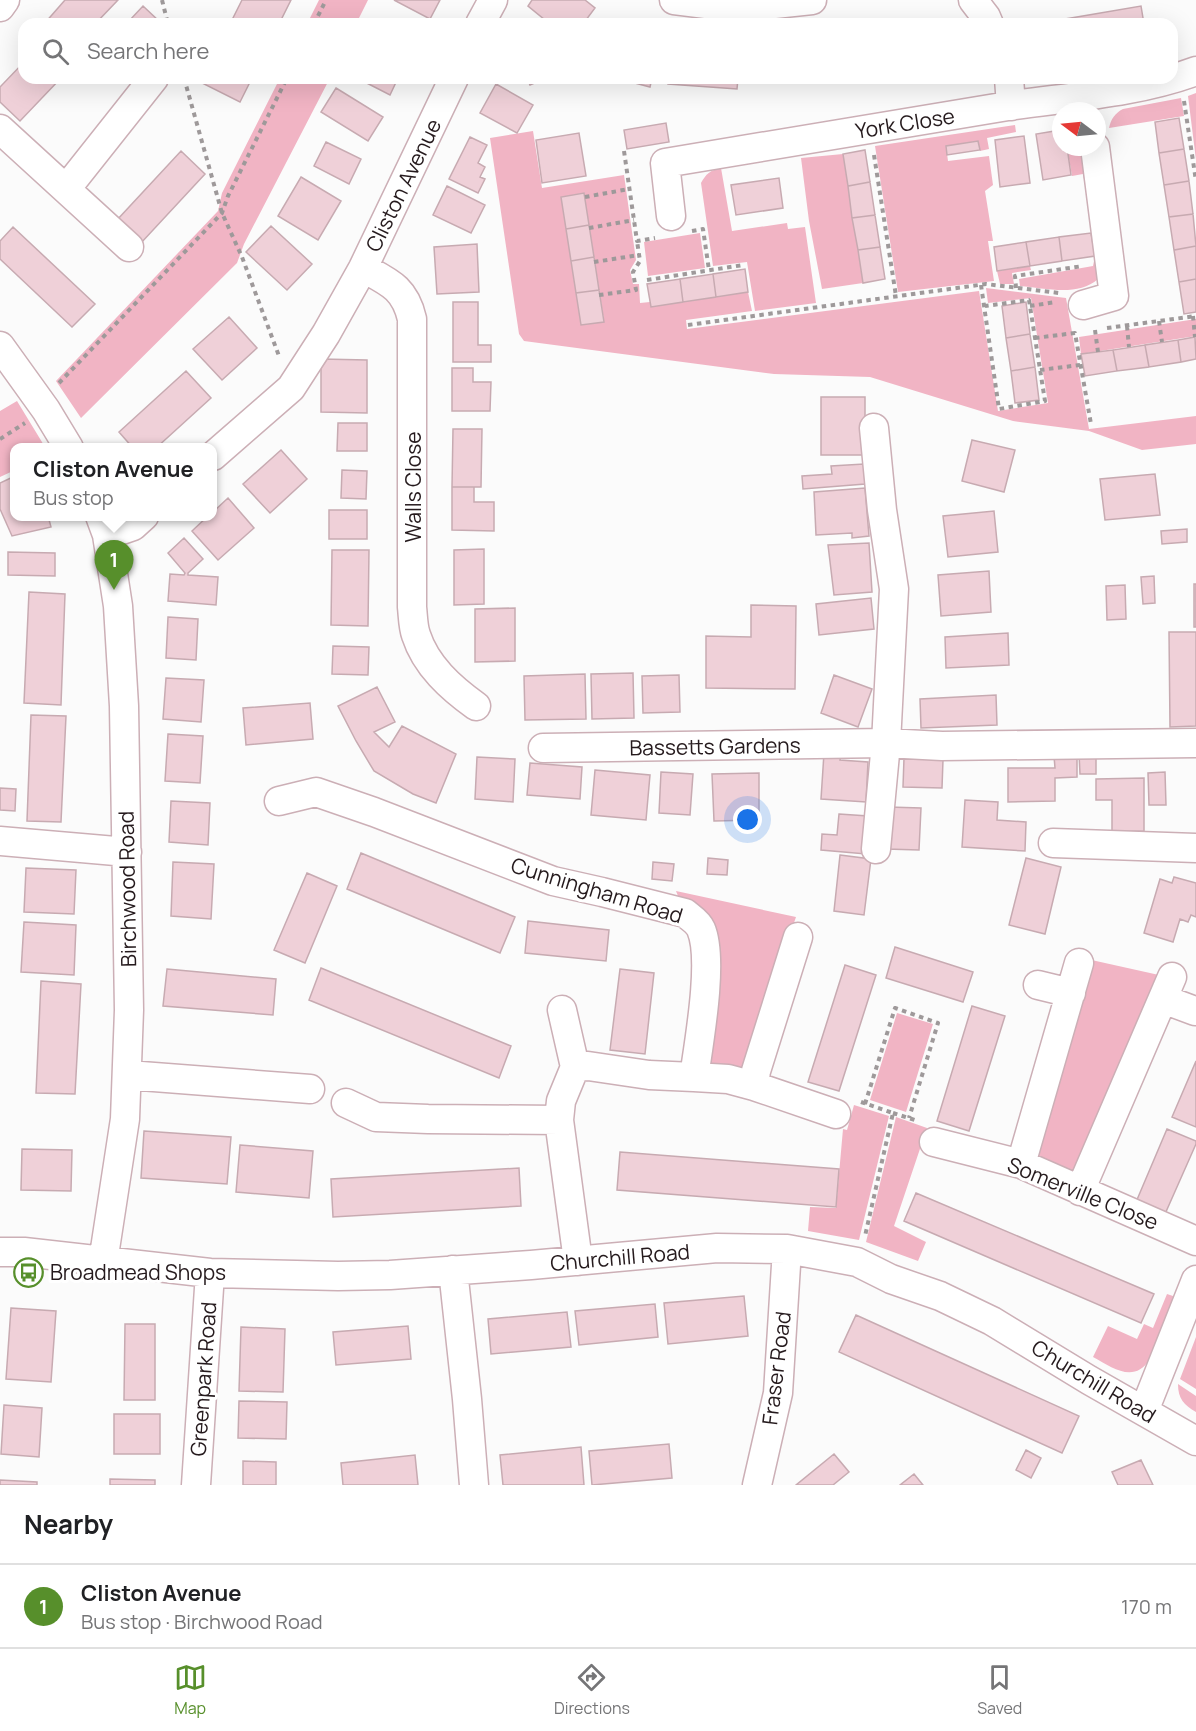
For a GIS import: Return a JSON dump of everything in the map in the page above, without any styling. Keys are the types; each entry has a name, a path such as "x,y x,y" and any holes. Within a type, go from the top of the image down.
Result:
{"street":[{"path":"0,7 5,0"},
{"path":"483,18 493,0"},
{"path":"674,0 738,8 812,0"},
{"path":"973,0 986,18"},
{"path":"66,189 149,84"},
{"name":"Cliston Avenue","path":"217,453 291,388 326,334 363,268 451,84"},
{"name":"York Close","path":"1096,102 1155,84"},
{"name":"York Close","path":"671,216 665,163 870,129 1010,92 1076,102"},
{"path":"0,129 129,247"},
{"path":"1076,311 1114,296 1096,156"},
{"name":"Walls Close","path":"363,268 402,292 409,304 412,319 414,489 412,607 416,635 427,660 452,689 476,706"},
{"path":"0,346 66,443"},
{"path":"874,428 882,510 894,589 886,743 876,849"},
{"path":"104,526 133,526 138,521"},
{"name":"Birchwood Road","path":"103,1262 126,1119 128,1074 124,706 118,606 104,526"},
{"name":"Bassetts Gardens","path":"543,747 886,743 942,746 1196,743"},
{"name":"Cunningham Road","path":"279,801 316,792 553,881 602,891 685,913 695,920 701,929 707,965 694,1077"},
{"path":"0,841 127,852"},
{"path":"1053,843 1196,848"},
{"path":"754,1086 756,1071 798,937"},
{"path":"1021,1164 1079,963"},
{"path":"1038,985 1071,993"},
{"path":"1080,1191 1168,988 1195,1011"},
{"path":"562,1010 575,1066 561,1101 559,1120 578,1261"},
{"path":"575,1066 649,1075 728,1079 845,1107"},
{"path":"128,1074 310,1089"},
{"path":"346,1103 376,1117 559,1120"},
{"name":"Somerville Close","path":"934,1142 1021,1164 1196,1240"},
{"name":"Churchill Road","path":"0,1252 24,1252 210,1273 338,1276 390,1275 717,1248 787,1249 857,1262 891,1279 940,1296 992,1321 1196,1441"},
{"name":"Fraser Road","path":"757,1485 778,1393 787,1249"},
{"path":"453,1269 474,1485"},
{"name":"Greenpark Road","path":"196,1485 210,1273"},
{"path":"1144,1411 1196,1280"}],"path":[{"path":"162,0 166,18"},
{"path":"317,18 326,0"},
{"path":"1188,74 1196,180"},
{"path":"186,84 222,213 242,257 291,388"},
{"path":"40,403 222,213 228,196 284,84"},
{"path":"870,129 896,296"},
{"path":"585,197 629,189"},
{"path":"589,228 634,220"},
{"path":"704,233 709,270"},
{"path":"599,295 636,290 633,272 640,261 637,241"},
{"path":"594,262 639,255"},
{"path":"647,280 743,265"},
{"path":"1016,288 1016,276 1090,265"},
{"path":"981,285 999,409 1045,401 1029,300 985,306"},
{"path":"688,325 981,285 1016,288 1076,311 1126,326 1194,316 1195,337"},
{"path":"1030,306 1076,311"},
{"path":"1076,311 1075,333 1091,424"},
{"path":"1075,333 1076,311"},
{"path":"1076,311 1098,352"},
{"path":"1159,321 1162,342"},
{"path":"1126,326 1129,347"},
{"path":"1035,338 1075,333"},
{"path":"1040,370 1080,365"},
{"path":"866,1104 895,1008 938,1023 909,1118"},
{"path":"845,1107 866,1104 893,1113 857,1262"}],"shaded area":[{"path":"319,0 368,0 359,18 310,18"},
{"path":"277,84 327,84 244,244 237,263 81,418 56,381 218,211 222,193"},
{"path":"1196,93 1196,160 1188,96"},
{"path":"1181,98 1184,116 1109,128 1114,117 1123,109"},
{"path":"1015,125 1016,132 987,138 989,149 980,151 978,141 946,146 948,161 989,156 993,185 985,191 993,241 988,241 994,281 898,292 875,146"},
{"path":"533,131 542,188 624,175 636,260 630,270 633,284 639,284 640,303 650,302 651,306 748,292 752,311 686,320 687,329 979,291 998,411 1048,403 1031,298 988,303 986,288 1066,298 1089,429 1196,416 1196,444 1142,450 1089,431 1013,421 870,377 774,374 524,341 519,334 490,138","holes":["584,193 604,321 581,325 562,197"]},
{"path":"843,154 863,283 822,289 809,221 801,158"},
{"path":"1069,156 1086,156 1092,190 1086,191 1083,174 1072,176"},
{"path":"721,168 732,231 787,223 788,229 805,227 816,303 755,311 747,262 713,266 701,183 709,173"},
{"path":"1093,198 1098,279 1090,285 1071,290 1020,286 1019,279 1093,266 1095,256 1087,199"},
{"path":"700,233 705,268 648,276 644,242"},
{"path":"1030,266 1031,270 1012,273 1014,284 1000,284 997,271"},
{"path":"1196,319 1196,336 1081,354 1079,337"},
{"path":"17,401 43,443 10,443 10,472 0,477 0,411"},
{"path":"676,891 796,917 755,1038 741,1069 715,1069 709,1063 717,935 703,911 678,896"},
{"path":"1087,959 1159,975 1077,1170 1069,1174 1038,1162 1034,1142"},
{"path":"897,1013 933,1024 906,1112 870,1100"},
{"path":"854,1105 889,1116 859,1240 808,1231 810,1207 836,1208 843,1129 847,1130"},
{"path":"896,1117 927,1128 894,1226 926,1242 918,1261 866,1242"},
{"path":"1167,1294 1176,1297 1150,1359 1144,1367 1137,1371 1123,1372 1093,1357 1108,1326 1137,1339 1144,1324 1153,1328"},
{"path":"1196,1337 1196,1389 1180,1379"},
{"path":"1178,1384 1196,1396 1196,1412 1182,1401"}],"building":[{"path":"65,0 118,0 101,18 49,18"},
{"path":"242,0 291,0 282,18 233,18"},
{"path":"394,0 440,0 431,18"},
{"path":"532,0 585,0 595,8 588,18 543,18 528,6"},
{"path":"143,6 156,18 132,18"},
{"path":"1141,6 1143,18 1071,18"},
{"path":"18,68 18,84 55,84 20,121 0,102 0,87"},
{"path":"204,84 249,84 240,102"},
{"path":"369,84 395,84 390,95"},
{"path":"496,84 533,105 517,133 480,113"},
{"path":"668,84 737,84 737,89"},
{"path":"336,88 383,117 368,141 321,112"},
{"path":"1179,118 1184,149 1159,153 1155,122"},
{"path":"666,123 669,142 627,149 624,130"},
{"path":"1052,131 1052,156 1068,156 1071,175 1043,180 1036,134"},
{"path":"579,133 586,176 542,183 536,140"},
{"path":"1024,136 1030,183 1000,187 995,140"},
{"path":"470,137 487,145 478,163 485,167 480,177 485,179 478,193 449,179"},
{"path":"978,141 980,150 947,155 946,146"},
{"path":"326,142 361,159 349,184 314,166"},
{"path":"1184,149 1189,181 1164,185 1159,153"},
{"path":"865,150 870,182 848,186 843,154"},
{"path":"181,151 205,174 141,243 117,220"},
{"path":"301,177 341,201 318,240 278,216"},
{"path":"779,178 783,208 736,215 731,185"},
{"path":"1189,181 1193,214 1169,217 1164,185"},
{"path":"870,182 875,215 852,218 848,186"},
{"path":"447,186 485,205 471,233 433,215"},
{"path":"584,193 589,225 566,229 561,197"},
{"path":"1193,214 1196,246 1174,250 1169,217"},
{"path":"875,215 880,247 858,250 852,218"},
{"path":"589,225 594,257 571,261 566,229"},
{"path":"271,226 312,264 287,290 246,252"},
{"path":"13,227 95,304 72,327 0,259 0,241"},
{"path":"1091,233 1095,256 1062,261 1059,237"},
{"path":"1059,237 1062,261 1030,266 1026,242"},
{"path":"1026,242 1030,266 997,271 994,247"},
{"path":"477,244 479,292 437,294 434,247"},
{"path":"1196,246 1196,279 1179,282 1174,250"},
{"path":"880,247 885,279 863,283 858,250"},
{"path":"594,257 599,290 576,293 571,261"},
{"path":"745,269 748,292 716,297 713,274"},
{"path":"713,274 716,297 683,302 680,279"},
{"path":"680,279 683,302 651,307 647,284"},
{"path":"1196,279 1196,312 1184,314 1179,282"},
{"path":"599,290 604,322 581,325 576,293"},
{"path":"453,302 478,302 478,345 491,345 491,362 453,362"},
{"path":"1026,302 1030,334 1006,338 1002,306"},
{"path":"229,317 257,348 222,380 193,349"},
{"path":"1030,334 1035,367 1011,371 1006,338"},
{"path":"1195,337 1196,359 1181,362 1178,340"},
{"path":"1178,340 1181,362 1149,367 1145,345"},
{"path":"1145,345 1149,367 1117,371 1113,350"},
{"path":"1113,350 1117,371 1085,376 1081,354"},
{"path":"321,359 367,360 367,413 321,412"},
{"path":"1035,367 1039,400 1015,403 1011,371"},
{"path":"452,368 473,368 473,382 491,382 490,411 452,411"},
{"path":"186,371 211,398 162,443 129,443 119,432"},
{"path":"821,397 865,397 865,455 821,455"},
{"path":"338,423 367,423 367,451 337,451"},
{"path":"453,429 482,429 481,487 452,487"},
{"path":"972,440 1015,450 1004,492 962,481"},
{"path":"281,450 307,479 270,513 243,484"},
{"path":"864,464 865,484 803,489 802,476 832,474 831,466"},
{"path":"342,470 367,471 366,499 341,498"},
{"path":"1155,474 1160,515 1105,520 1100,479"},
{"path":"10,478 10,521 49,521 51,527 12,536 0,509 0,483"},
{"path":"452,487 474,487 474,502 494,502 494,531 452,530"},
{"path":"865,488 869,536 852,538 852,533 816,535 814,492"},
{"path":"228,498 254,528 218,560 192,531 203,521 217,521 217,508"},
{"path":"329,510 367,510 367,539 329,539"},
{"path":"994,511 998,552 948,557 943,516"},
{"path":"1187,529 1187,542 1162,544 1161,531"},
{"path":"184,538 203,559 188,575 218,577 216,605 168,601 170,574 184,575 185,573 168,553"},
{"path":"869,543 872,592 834,595 828,545"},
{"path":"484,549 484,604 454,605 454,550"},
{"path":"332,550 369,550 368,626 331,625"},
{"path":"8,552 55,553 55,576 8,575"},
{"path":"989,571 991,612 941,616 938,575"},
{"path":"1154,576 1155,603 1143,604 1141,577"},
{"path":"1194,584 1196,584 1196,627 1194,627"},
{"path":"1125,585 1126,619 1107,620 1106,586"},
{"path":"29,592 65,594 61,705 24,703"},
{"path":"871,598 874,629 819,635 816,604"},
{"path":"751,605 796,606 795,689 706,688 706,636 751,637"},
{"path":"515,608 515,661 475,662 475,609"},
{"path":"168,617 198,619 196,660 166,658"},
{"path":"1169,632 1196,632 1196,726 1170,727"},
{"path":"1008,633 1009,665 946,668 945,637"},
{"path":"333,646 369,647 368,675 332,674"},
{"path":"633,673 634,718 592,719 591,674"},
{"path":"585,674 586,719 525,720 524,676"},
{"path":"679,675 680,712 643,713 642,676"},
{"path":"834,675 872,689 858,727 821,713"},
{"path":"166,678 204,680 201,722 163,719"},
{"path":"377,687 395,722 374,732 389,747 402,726 456,754 436,803 413,794 374,771 338,706"},
{"path":"996,695 997,725 921,728 920,699"},
{"path":"310,703 313,739 246,745 243,708"},
{"path":"31,715 66,716 61,822 27,821"},
{"path":"168,734 203,736 200,783 165,781"},
{"path":"824,753 841,754 840,760 868,762 866,802 821,799"},
{"path":"1079,753 1096,753 1096,774 1080,774"},
{"path":"1054,756 1077,756 1077,777 1055,778 1055,801 1008,802 1008,768 1055,768"},
{"path":"477,757 515,759 513,802 475,799"},
{"path":"904,758 943,760 942,788 903,787"},
{"path":"530,763 582,767 580,799 527,795"},
{"path":"595,770 650,775 646,820 591,815"},
{"path":"661,772 693,774 690,815 659,813"},
{"path":"1165,772 1166,805 1149,805 1148,773"},
{"path":"759,773 759,820 714,821 712,774"},
{"path":"1144,778 1144,831 1112,832 1112,800 1096,800 1096,779"},
{"path":"0,788 16,789 15,811 0,810"},
{"path":"965,800 998,802 997,820 1026,822 1025,851 962,847"},
{"path":"171,801 210,803 208,845 169,842"},
{"path":"888,807 921,808 919,850 886,849"},
{"path":"839,814 868,816 866,854 821,850 822,834 837,835"},
{"path":"361,853 515,917 500,953 347,889"},
{"path":"840,855 871,859 864,915 834,911"},
{"path":"708,858 728,860 727,875 707,874"},
{"path":"1026,858 1061,867 1045,934 1009,925"},
{"path":"173,862 214,864 211,919 171,916"},
{"path":"653,862 674,864 672,881 652,879"},
{"path":"26,868 76,870 74,914 24,912"},
{"path":"307,873 337,886 305,963 274,950"},
{"path":"1174,877 1196,883 1196,917 1191,915 1188,922 1180,919 1173,942 1144,933 1160,879 1172,883"},
{"path":"528,921 609,930 606,961 525,953"},
{"path":"24,922 76,925 74,975 21,972"},
{"path":"895,947 973,972 963,1002 886,978"},
{"path":"845,965 876,975 839,1091 808,1082"},
{"path":"321,968 511,1046 499,1078 309,1000"},
{"path":"167,969 276,979 273,1015 163,1006"},
{"path":"620,969 654,973 645,1054 610,1050"},
{"path":"41,981 81,984 75,1094 36,1093"},
{"path":"972,1006 1005,1016 969,1131 937,1121"},
{"path":"1196,1061 1196,1127 1172,1117"},
{"path":"1167,1129 1196,1141 1196,1144 1165,1214 1136,1202"},
{"path":"144,1131 231,1137 227,1184 141,1178"},
{"path":"240,1145 313,1151 309,1198 236,1192"},
{"path":"22,1149 72,1150 71,1191 21,1190"},
{"path":"620,1152 839,1169 836,1207 617,1190"},
{"path":"519,1168 521,1206 333,1217 331,1179"},
{"path":"916,1193 1154,1294 1141,1323 904,1221"},
{"path":"744,1296 748,1336 668,1344 664,1303"},
{"path":"655,1304 658,1337 579,1345 575,1311"},
{"path":"11,1308 56,1311 51,1382 6,1379"},
{"path":"567,1312 571,1347 491,1354 488,1319"},
{"path":"856,1315 1079,1416 1062,1453 839,1352"},
{"path":"125,1324 155,1324 155,1400 124,1400"},
{"path":"408,1326 411,1359 336,1365 333,1332"},
{"path":"241,1327 285,1329 283,1392 239,1391"},
{"path":"239,1401 287,1402 286,1439 238,1438"},
{"path":"4,1405 42,1408 39,1457 1,1454"},
{"path":"114,1414 160,1414 160,1454 114,1454"},
{"path":"669,1444 672,1478 592,1485 589,1451"},
{"path":"581,1447 584,1485 503,1485 500,1455"},
{"path":"1026,1450 1041,1458 1031,1478 1016,1470"},
{"path":"834,1454 849,1472 833,1485 796,1485"},
{"path":"415,1455 418,1485 343,1485 341,1463"},
{"path":"1141,1460 1153,1485 1118,1485 1112,1472"},
{"path":"243,1461 276,1462 276,1485 243,1485"},
{"path":"914,1474 923,1485 900,1485"},
{"path":"110,1479 155,1480 155,1485 110,1485"},
{"path":"0,1480 37,1482 37,1485 0,1485"}],"place":[{"name":"Cliston Avenue","path":"114,590"},
{"name":"Broadmead Shops","path":"29,1272"}]}
